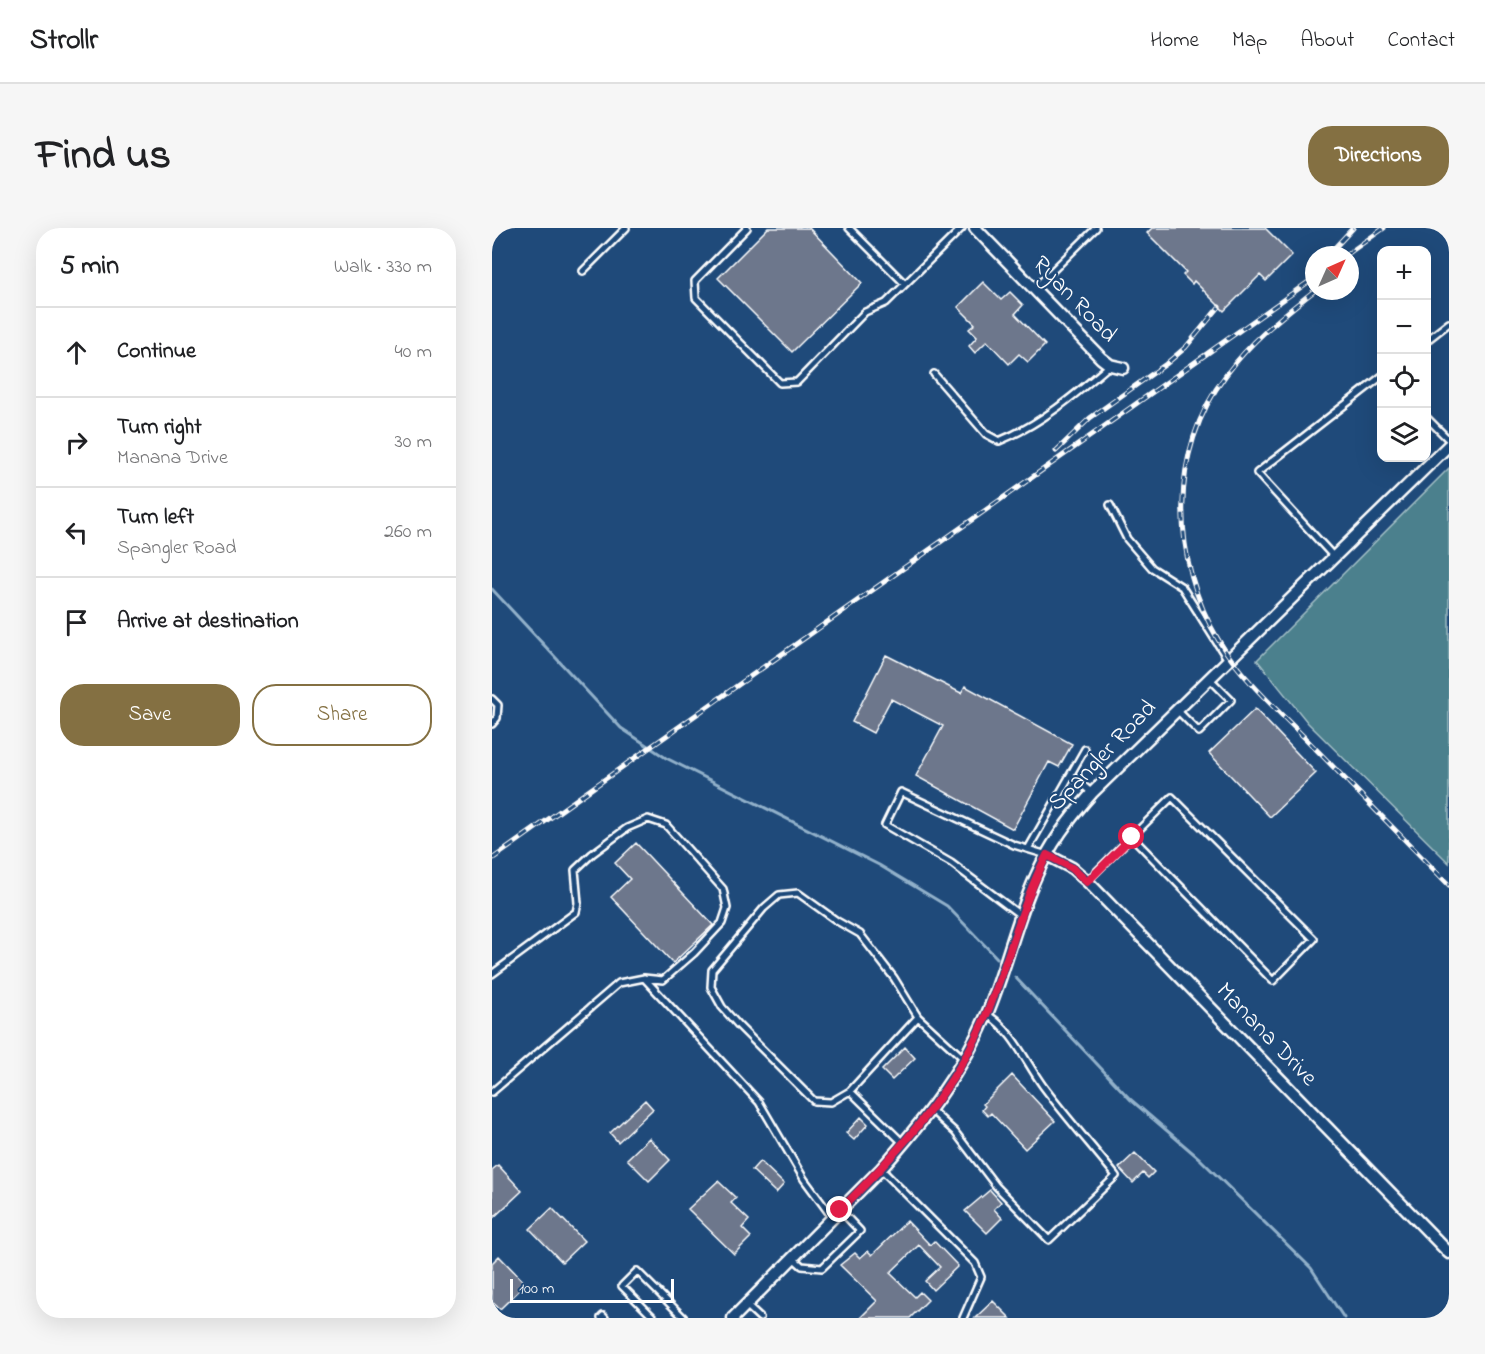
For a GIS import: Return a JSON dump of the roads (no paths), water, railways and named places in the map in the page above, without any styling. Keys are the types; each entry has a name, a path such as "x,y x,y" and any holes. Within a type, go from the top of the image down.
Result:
{"street":[{"name":"Ryan Road","path":"975,228 1110,365 1123,368"},
{"name":"Spangler Road","path":"733,1318 881,1169 904,1144 952,1080 987,1014 1036,876 1067,820 1209,678 1449,445"},
{"name":"Manana Drive","path":"1047,855 1072,868 1087,882 1449,1253"}],"lane":[{"path":"583,271 626,228"},
{"path":"747,228 696,281 696,298 780,383 797,382 865,312 886,303 962,228"},
{"path":"849,228 905,284"},
{"path":"1034,289 1096,228"},
{"path":"1431,337 1449,323"},
{"path":"934,374 986,434 999,441 1018,434 1061,405 1110,365"},
{"path":"1334,557 1257,473 1377,380"},
{"path":"1431,422 1449,440"},
{"path":"1110,505 1127,539 1152,568 1182,587 1228,660"},
{"path":"1177,710 1199,732 1231,700 1209,678"},
{"path":"492,699 498,705 497,718 492,724"},
{"path":"1028,849 1085,749"},
{"path":"1071,775 1092,793"},
{"path":"1021,916 951,863 885,825 901,792 1014,845 1047,855"},
{"path":"1087,882 1132,837 1172,797 1314,939 1273,981 1132,837"},
{"path":"492,974 576,912 578,903 575,870 627,828 648,819 666,825 723,889 727,908 722,923 694,954 663,980 644,978 619,983 492,1092"},
{"path":"918,1017 850,1091 831,1102 813,1101 722,1007 711,987 712,970 764,908 779,895 798,893 837,921 860,934 894,978 918,1017 964,1059"},
{"path":"644,978 759,1102 804,1179 836,1214 860,1231 822,1268 802,1266 792,1258"},
{"path":"931,1109 955,1132 996,1186 1049,1240 1116,1176 1044,1088 1016,1042 1000,1022 987,1014"},
{"path":"850,1091 904,1144"},
{"path":"881,1169 975,1263 981,1277 963,1318"},
{"path":"654,1318 622,1286 637,1270 684,1318"},
{"path":"746,1305 760,1318"}],"waterway":[{"path":"492,589 621,728 666,758 879,865 947,906 997,958"},
{"path":"1015,977 1130,1099 1200,1159 1311,1268 1344,1318"}],"railway":[{"path":"1336,246 1353,228"},
{"path":"1359,246 1384,228"},
{"path":"492,859 1305,284"},
{"path":"1305,298 1245,351 1207,405 1194,437 1186,471 1183,506 1185,542 1192,576 1203,610 1219,641 1237,667 1449,885"},
{"path":"1056,451 1090,418 1186,347 1219,307"}]}
